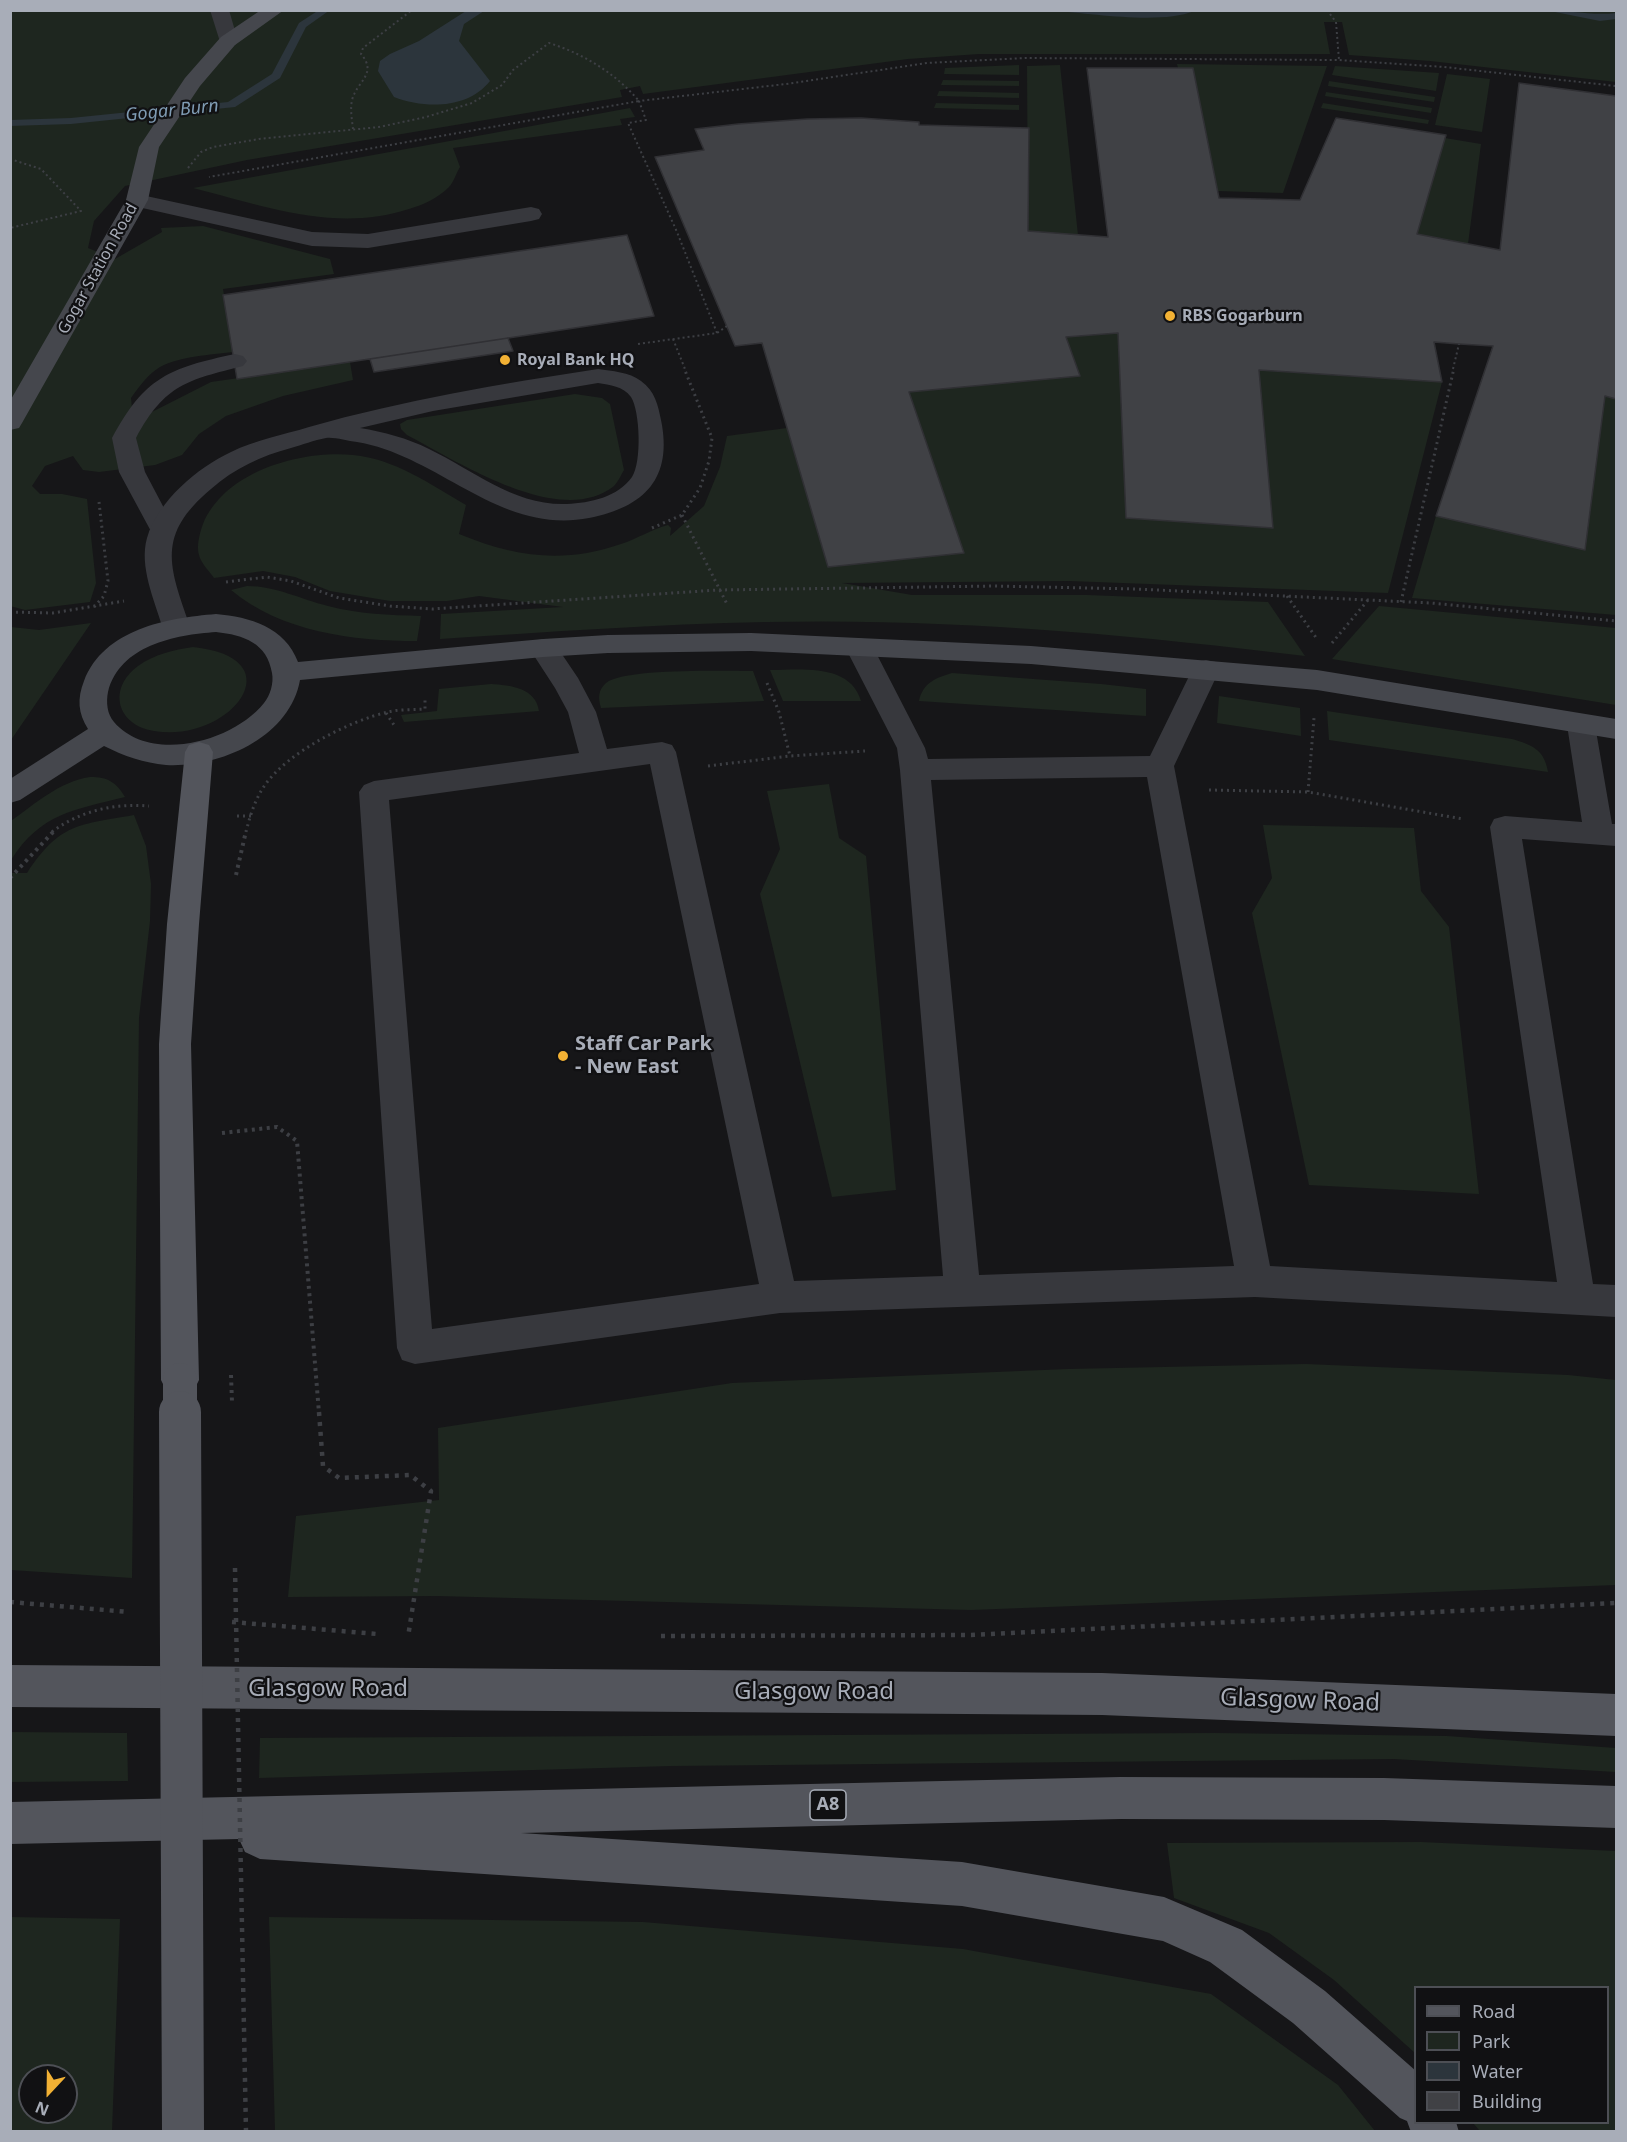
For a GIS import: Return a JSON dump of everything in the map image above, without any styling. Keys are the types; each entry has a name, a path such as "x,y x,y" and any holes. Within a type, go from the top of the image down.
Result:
{"main road":[{"path":"183,2132 180,1380 175,1044 199,752"},
{"path":"10,1681 60,1687"},
{"name":"Glasgow Road","path":"10,1686 1102,1694 1611,1713"},
{"name":"A8","path":"25,1823 1120,1798 1383,1799 1617,1807"},
{"path":"25,1823 962,1884 1164,1919 1226,1946 1309,2007 1414,2100"}],"street":[{"path":"219,10 228,41"},
{"name":"Gogar Station Road","path":"10,423 137,200 149,147 192,82 228,41 275,10"},
{"path":"137,200 312,239 368,241 531,214"},
{"path":"162,530 132,472 124,438 142,406 155,391 194,369 235,361"},
{"path":"176,626 165,591 158,555 162,530 180,505 203,483 232,462 326,430 408,408 598,376 626,381 643,396 653,440 650,467 634,490 604,506 556,512 534,509 511,502 463,480 402,446 368,437 326,430"},
{"path":"216,623 244,627 266,638 282,653 288,672 286,692 274,712 254,729 229,743 199,752 171,755 145,752 122,744 105,732 95,718 92,702 95,684 104,668 139,640 176,626 216,623"},
{"path":"288,672 543,648 608,644 751,642 1031,655 1317,680 1581,725 1617,729"},
{"path":"860,647 913,759 962,1289"},
{"path":"543,648 568,685 582,712 595,760"},
{"path":"1206,669 1162,778 1255,1281"},
{"path":"1577,1297 1505,827 1608,834 1581,725"},
{"path":"10,793 105,732"},
{"path":"780,1297 662,752 374,792 416,1348 780,1297 962,1289 1255,1281 1617,1301"},
{"path":"913,759 1162,778"}],"path":[{"path":"353,129 350,113 354,90 368,73 367,61 361,54 363,48 397,24 412,10"},
{"path":"1327,10 1336,22 1339,60"},
{"path":"186,182 189,164 201,152 213,147 259,139 332,134 400,123 472,103 502,85 513,70 549,43 562,46 599,66 629,88 639,101 646,120 628,123 677,232 717,333"},
{"path":"137,200 186,182 226,172 639,101 786,84 927,63 1025,58 1120,57 1339,60 1444,67 1617,86"},
{"path":"10,159 41,169 81,210 10,228"},
{"path":"1401,602 1459,344"},
{"path":"94,608 104,596 108,581 98,500"},
{"path":"10,612 50,613 94,608 165,591 267,577 291,581 339,598 390,606 432,609 741,590 995,586 1401,602 1617,621"},
{"path":"1287,596 1319,641"},
{"path":"235,880 251,816 266,784 291,759 328,738 386,712 425,709"},
{"path":"386,712 396,728"},
{"path":"666,771 790,756 913,759"},
{"path":"1162,778 1308,792 1505,827"},
{"path":"10,878 28,856 60,826 89,813 134,804 194,814 251,816"},
{"path":"220,1121 220,1133 277,1127 297,1141 311,1292 323,1466 339,1478 410,1475 431,1491 408,1637 420,1637"},
{"path":"231,1375 232,1410"},
{"path":"235,1564 246,2132"},
{"path":"659,1636 971,1635 1617,1603"}],"green space":[{"path":"1616,10 1616,82 1430,61 1349,55 1342,22 1324,22 1330,54 979,54 908,59 643,94 640,86 620,90 622,97 247,160 125,186 94,221 88,248 115,259 162,232 161,228 203,226 330,259 334,274 223,289 233,352 186,358 160,367 148,377 131,398 132,408 146,415 211,382 350,362 353,380 283,396 226,416 199,434 182,455 155,465 99,472 83,470 73,456 45,466 32,486 40,494 62,494 87,499 96,583 90,602 25,610 10,606 10,11"},
{"path":"1177,64 1327,66 1283,193 1217,191 1193,68 1178,68"},
{"path":"1019,65 1019,75 944,74 945,68"},
{"path":"1060,65 1078,235 1028,231 1027,66"},
{"path":"1335,66 1439,73 1436,91 1332,75"},
{"path":"1447,74 1490,79 1482,132 1435,125"},
{"path":"943,80 1019,81 1019,86 941,85"},
{"path":"1329,81 1435,97 1434,102 1328,86"},
{"path":"939,91 1019,93 1019,98 937,96"},
{"path":"1326,92 1432,108 1431,113 1325,96"},
{"path":"936,103 1019,105 1019,110 934,108"},
{"path":"1323,103 1429,120 1428,124 1321,108"},
{"path":"630,108 635,117 620,119 622,125 453,148 460,167 449,187 425,203 382,216 327,218 300,214 193,188"},
{"path":"1445,138 1481,144 1468,244 1417,234"},
{"path":"1118,333 1126,518 1272,528 1259,370 1442,382 1388,593 1069,581 842,583 912,595 1087,595 1268,602 1305,656 1036,629 834,621 725,623 440,639 441,614 563,607 479,596 447,601 390,601 330,591 295,577 263,571 214,578 203,564 198,551 203,524 214,506 228,490 267,468 311,456 333,454 368,457 398,467 426,481 466,505 459,534 520,553 559,556 579,554 627,542 668,525 671,528 670,536 704,506 720,467 727,436 787,428 828,567 963,553 909,392 1079,376 1066,337"},
{"path":"575,394 602,398 610,404 624,470 614,486 592,497 566,500 538,496 509,486 480,474 407,435 401,429 400,424 407,420"},
{"path":"1605,396 1616,399 1616,615 1412,598 1436,516 1585,549"},
{"path":"247,586 278,590 339,609 386,615 421,616 417,641 343,636 295,625 272,616 231,590"},
{"path":"1379,606 1616,628 1616,705 1332,659"},
{"path":"91,623 11,740 11,627 39,630"},
{"path":"193,647 225,654 242,667 247,682 241,698 227,713 207,725 182,732 154,731 132,722 121,705 120,695 122,685 128,675 151,658"},
{"path":"770,670 810,670 836,674 855,689 861,701 783,701"},
{"path":"676,671 753,671 764,701 601,708 600,704 601,688 616,678"},
{"path":"952,673 1146,689 1146,716 919,701 923,690 931,682"},
{"path":"491,684 521,689 533,697 539,711 404,722 401,715 437,711 439,689"},
{"path":"1219,696 1300,708 1301,736 1217,723"},
{"path":"1327,711 1512,739 1536,749 1544,758 1548,772 1329,740"},
{"path":"90,777 111,781 125,797 74,810 47,823 22,844 11,860 11,821 58,788"},
{"path":"829,784 839,838 866,856 896,1190 832,1197 760,894 780,849 767,791"},
{"path":"134,815 146,846 151,884 150,921 139,1018 132,1578 11,1570 11,873 27,873 50,844 72,829 98,821"},
{"path":"1263,825 1414,828 1421,891 1449,927 1479,1194 1309,1185 1252,913 1272,878"},
{"path":"1306,1364 1568,1375 1616,1380 1616,1585 971,1610 437,1596 288,1597 296,1516 439,1500 438,1428 732,1383 1068,1369"},
{"path":"11,1732 127,1733 128,1781 11,1782"},
{"path":"1215,1733 1447,1736 1616,1748 1616,1772 1394,1759 671,1766 259,1778 260,1738"},
{"path":"1421,1842 1616,1851 1616,2131 1480,2131 1474,2124 1609,2124 1609,1986 1414,1986 1414,2052 1334,1980 1269,1933 1174,1898 1167,1843"},
{"path":"11,1917 120,1919 112,2131 11,2131"},
{"path":"269,1917 643,1922 963,1949 1211,1994 1338,2085 1375,2131 275,2131"}],"water":[{"path":"1194,10 1180,15 1144,18 1053,11"},
{"path":"466,11 484,11 464,24 459,41 490,81 481,90 458,102 419,104 394,97 378,71 380,61 419,41"}],"building":[{"name":"RBS Gogarburn","path":"1087,68 1193,68 1219,198 1300,200 1336,118 1446,135 1417,234 1500,250 1519,83 1616,96 1616,399 1605,396 1585,550 1436,516 1493,346 1434,342 1442,382 1259,370 1273,528 1126,518 1118,333 1066,337 1080,376 909,392 964,553 828,567 762,343 735,346 655,157 704,150 695,129 738,124 861,118 919,122 919,125 1029,128 1028,231 1108,237"},
{"path":"627,235 654,316 237,379 223,295"},
{"path":"508,338 513,351 374,372 370,359"}],"waterway":[{"name":"Gogar Burn","path":"10,123 71,121 231,105 276,76 302,25 326,10"},
{"name":"Gogar Burn","path":"1549,10 1600,18 1616,16"}],"place":[{"name":"RBS Gogarburn","path":"1170,316"},
{"name":"Royal Bank HQ","path":"505,360"},
{"name":"Staff Car Park - New East","path":"563,1056"}]}
